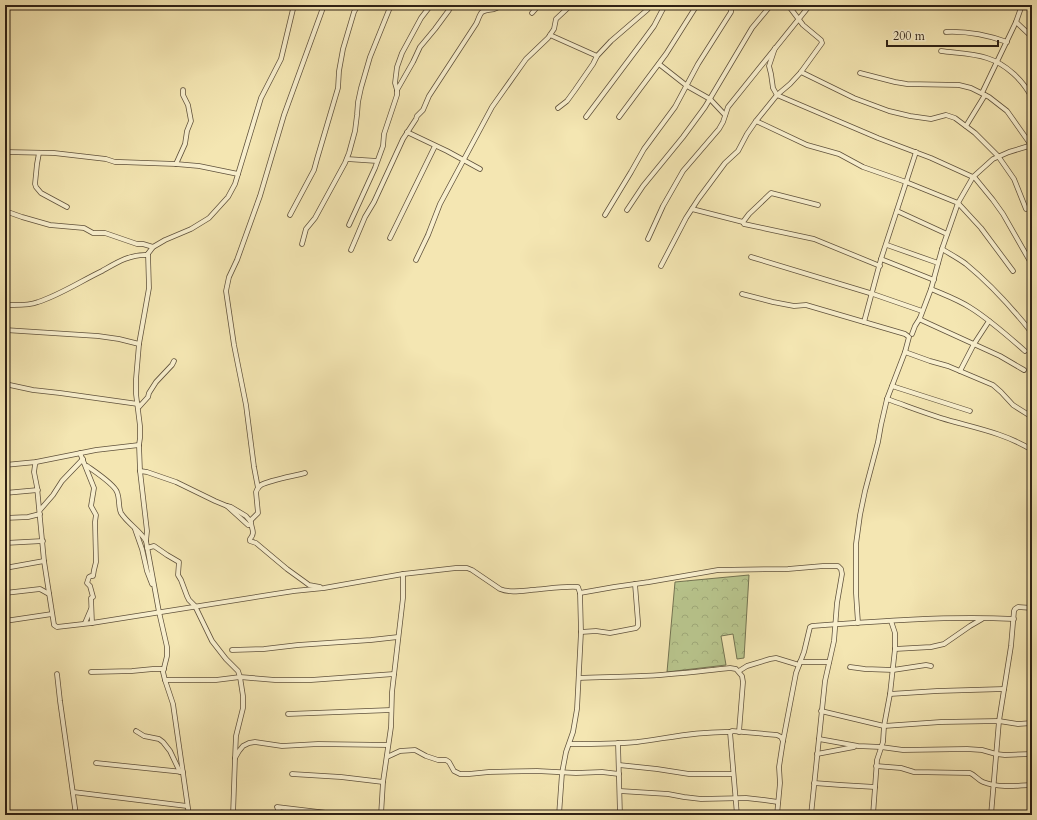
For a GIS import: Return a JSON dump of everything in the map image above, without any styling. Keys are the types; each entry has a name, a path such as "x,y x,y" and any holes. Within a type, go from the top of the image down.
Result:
{"street":[{"path":"189,815 173,704 163,672 167,652 147,548 140,471 140,426 136,394 136,379 139,344 149,288 148,254 153,247 191,229 209,218 225,201 231,192 261,98 281,59 294,5"},
{"path":"251,523 253,517 258,513 256,492 258,488 246,405 234,345 226,291 229,277 237,260 260,196 284,115 324,5"},
{"path":"290,215 318,160 338,88 343,49 354,12 358,5"},
{"path":"302,244 306,229 315,218 347,159 355,131 360,88 390,5"},
{"path":"349,225 383,146 384,134 397,95 395,82 396,67 421,18 431,5"},
{"path":"352,250 365,217 374,202 407,132 417,116 423,110 429,96 482,13 484,11 497,9 501,5"},
{"path":"532,14 539,5"},
{"path":"416,260 440,204 492,107 526,59 550,35 554,29 556,19 571,5"},
{"path":"558,108 567,101 594,64 597,56 611,41 651,5"},
{"path":"586,117 644,41 665,5"},
{"path":"619,117 659,64 697,5"},
{"path":"605,215 632,172 641,154 675,107 698,64 731,12 729,5"},
{"path":"628,210 644,186 683,137 710,99 752,28 771,5"},
{"path":"661,266 692,209 703,193 725,163 738,151 756,121 777,95 801,72 821,45 821,40 810,32 788,5"},
{"path":"648,239 663,206 683,171 719,129 728,107 810,5"},
{"path":"966,126 984,94 996,62 1007,42 1022,5"},
{"path":"397,90 420,47 449,10"},
{"path":"1016,22 1032,37"},
{"path":"946,32 971,32 1007,42"},
{"path":"550,35 597,56"},
{"path":"775,48 769,62 769,66 773,88 777,95 878,138 916,152 977,180 994,200 1003,214 1030,263"},
{"path":"941,52 976,55 986,57 996,62 1007,68 1017,77 1032,98"},
{"path":"659,64 687,86 710,99 725,115"},
{"path":"801,72 854,98 889,111 931,119 943,115 949,115 955,118 982,140 998,156 1014,179 1026,209"},
{"path":"860,73 901,83 959,85 971,88 984,94 1007,111 1032,145 998,156 972,177 958,203 942,249 931,289 912,334"},
{"path":"176,164 185,144 187,131 191,121 188,105 183,95 183,90"},
{"path":"756,121 807,145 839,154 863,167 906,182 958,203 981,228 1013,271"},
{"path":"407,132 480,169"},
{"path":"390,238 435,146"},
{"path":"5,152 72,155 106,159 115,162 199,166 238,174"},
{"path":"864,322 882,259 916,152"},
{"path":"39,153 35,184 36,187 41,193 67,207"},
{"path":"347,159 377,161"},
{"path":"743,222 749,214 771,193 818,204"},
{"path":"692,209 743,222 744,224 814,239 880,266"},
{"path":"5,211 50,225 84,228 93,234 105,233 137,244 153,247"},
{"path":"897,211 947,234"},
{"path":"887,245 938,264"},
{"path":"942,249 975,272 1032,333"},
{"path":"5,305 26,305 39,302 124,259 137,255 148,254"},
{"path":"751,257 873,294 922,311"},
{"path":"882,259 934,280"},
{"path":"931,289 980,314 1025,351"},
{"path":"742,294 794,306 806,305 907,334 909,338 888,399 865,491 856,544 856,593 858,623"},
{"path":"920,318 921,320 1000,356 1024,370"},
{"path":"960,371 974,344 989,321"},
{"path":"5,330 98,336 139,344"},
{"path":"905,352 948,366 993,386 1013,405 1032,417"},
{"path":"138,406 148,397 156,382 174,361"},
{"path":"5,384 33,390 138,406"},
{"path":"892,386 970,411"},
{"path":"888,399 928,414 1001,435 1023,444 1032,450"},
{"path":"5,464 36,462 83,453 139,445"},
{"path":"83,453 84,462 94,488 92,506 96,515 96,562 93,576 89,577 88,583 93,597 91,598 92,623"},
{"path":"36,462 34,472 38,490 44,561 52,614 54,624 57,627 92,623 294,591 324,588 404,574 462,568 467,568 477,573 497,588 504,591 578,587 580,593 581,632 577,709 573,732 565,756 562,773 559,815"},
{"path":"5,518 28,517 40,512 62,481 84,462"},
{"path":"84,462 117,491 120,512 146,541"},
{"path":"140,463 147,472"},
{"path":"140,471 176,482 232,507 251,523 253,532 250,541 256,543 309,585 324,588"},
{"path":"258,488 264,484 305,473"},
{"path":"5,493 38,490"},
{"path":"135,529 152,585 154,587"},
{"path":"5,543 43,541"},
{"path":"147,548 154,546 179,562 178,574 189,600 195,606 212,641 226,659 238,671 240,677 243,708 236,736 233,815"},
{"path":"5,568 44,561"},
{"path":"580,593 614,586 635,584 718,570 788,569 838,566 841,569 842,574 837,603 834,641 825,681 821,711 811,815"},
{"path":"381,815 383,782 391,727 394,674 403,598 404,574"},
{"path":"581,632 596,631 610,633 636,628 638,626 638,622 635,584"},
{"path":"5,593 40,588 49,594"},
{"path":"85,623 91,608"},
{"path":"991,815 999,721 1014,611 1017,608 1032,608"},
{"path":"5,621 52,614"},
{"path":"777,815 780,783 779,767 783,742 799,664 810,627 835,624 950,618 1014,619"},
{"path":"895,649 932,647 944,644 978,620 987,618"},
{"path":"873,815 876,766 878,754 883,742 895,649 895,633 891,621"},
{"path":"232,650 264,649 398,637"},
{"path":"739,671 747,666 776,658 799,664 829,662"},
{"path":"850,667 893,670 926,665 931,666"},
{"path":"579,678 603,676 617,677 670,675 730,668 736,669 742,676 743,682 740,732"},
{"path":"91,672 164,669"},
{"path":"57,674 76,815"},
{"path":"165,680 216,680 240,677 275,680 311,680 394,674"},
{"path":"890,694 1004,689"},
{"path":"288,714 391,710"},
{"path":"821,711 884,726 941,722 999,721 1018,724 1032,722"},
{"path":"136,731 144,736 159,739 163,742 182,772"},
{"path":"570,744 635,742 691,734 731,732 777,735 781,737 783,742"},
{"path":"731,732 737,815"},
{"path":"819,739 858,746 903,750 967,749 982,750 1005,755 1032,754"},
{"path":"235,758 239,750 249,743 255,742 282,746 318,744 388,745"},
{"path":"618,743 620,815"},
{"path":"817,754 858,746"},
{"path":"387,756 400,751 415,750 438,760 446,760 454,770 460,774 537,771 562,773 602,772 619,774"},
{"path":"96,763 182,772"},
{"path":"619,765 652,768 689,774 733,774"},
{"path":"876,766 901,768 914,772 970,772 981,781 994,785 1032,785"},
{"path":"292,774 340,777 383,782"},
{"path":"814,783 875,787"},
{"path":"620,791 668,794 700,799 736,798 778,802"},
{"path":"73,792 187,806"},
{"path":"281,815 277,807 344,815"}],"green space":[{"path":"749,575 744,658 737,659 733,634 721,636 726,665 667,672 675,582"}]}
